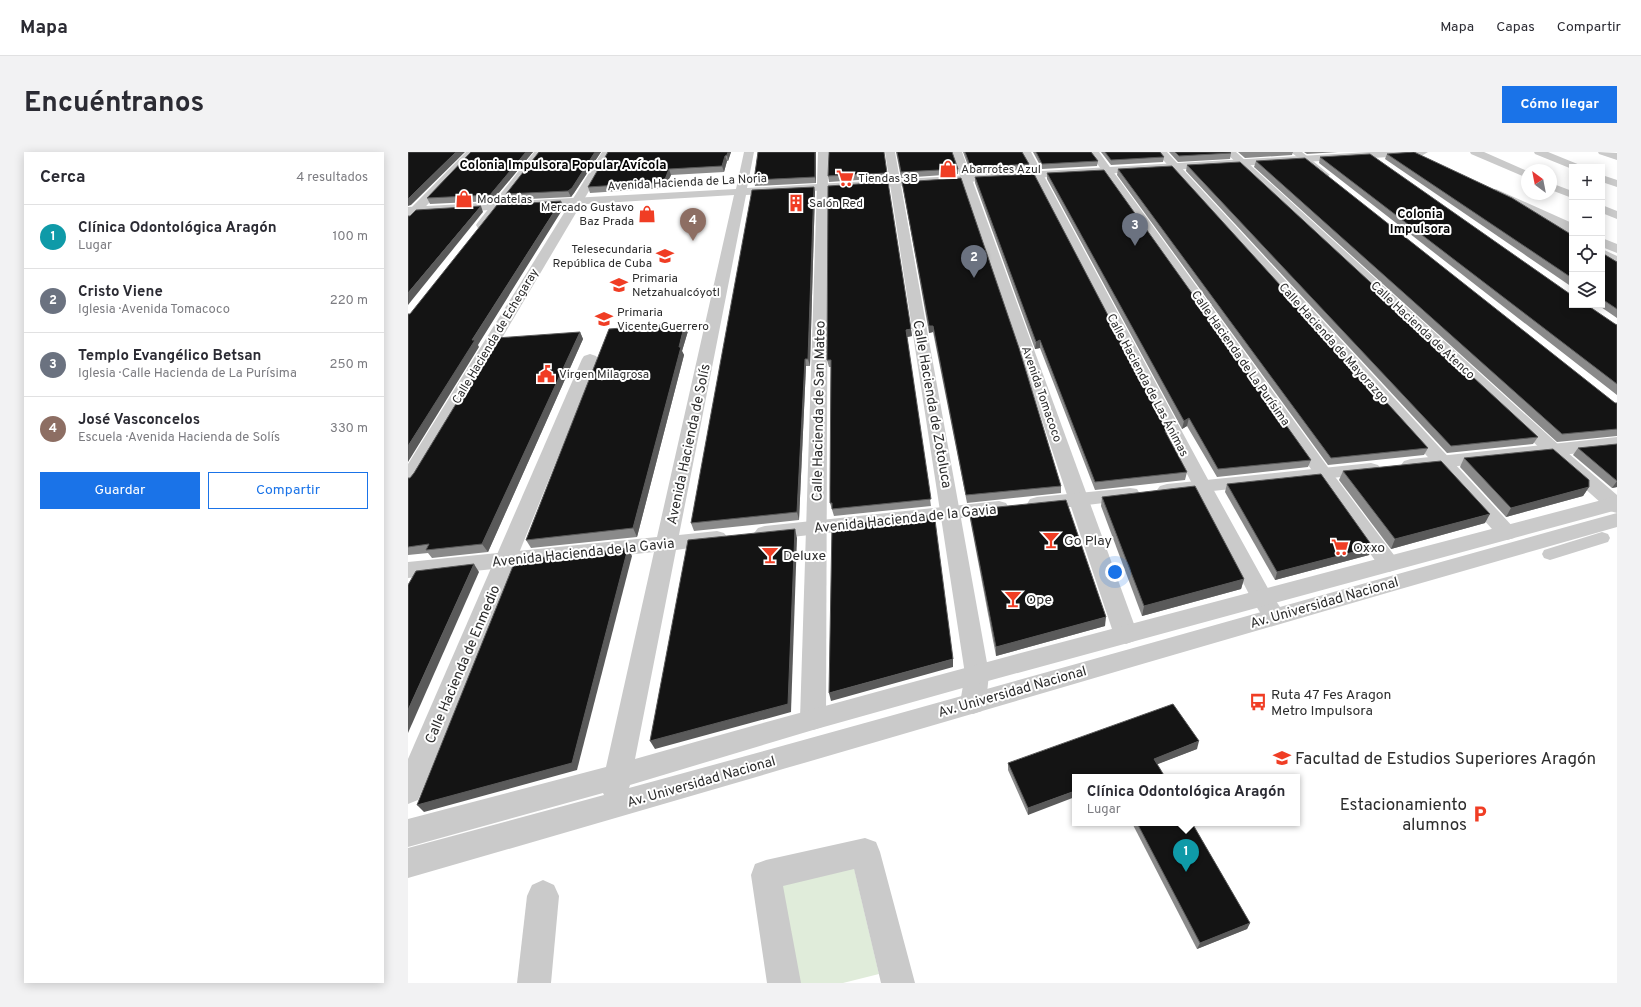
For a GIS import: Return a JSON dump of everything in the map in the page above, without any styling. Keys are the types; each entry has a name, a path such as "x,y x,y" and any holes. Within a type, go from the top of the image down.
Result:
{"street":[{"path":"410,213 472,152"},
{"path":"472,237 539,152"},
{"name":"Calle Hacienda de Echegaray","path":"408,480 607,152"},
{"name":"Avenida Hacienda de Solís","path":"611,807 749,152"},
{"name":"Calle Hacienda de San Mateo","path":"813,719 823,152"},
{"name":"Calle Hacienda de Zotoluca","path":"890,152 978,674 973,703"},
{"name":"Avenida Tomacoco","path":"958,152 1126,636"},
{"name":"Calle Hacienda de Las Ánimas","path":"1026,152 1202,487 1268,607"},
{"name":"Calle Hacienda de La Purísima","path":"1094,152 1323,474 1389,564"},
{"name":"Calle Hacienda de Mayorazgo","path":"1161,152 1507,533"},
{"name":"Calle Hacienda de Atenco","path":"1230,152 1553,450 1613,514"},
{"path":"1475,152 1521,172"},
{"path":"1539,152 1569,164"},
{"path":"1603,152 1617,157"},
{"path":"1367,154 1382,164"},
{"name":"Avenida Hacienda de La Noria","path":"410,213 577,201 1242,163 1301,155 1419,154"},
{"path":"1301,155 1336,183"},
{"path":"1605,179 1617,184"},
{"path":"1485,187 1569,227"},
{"path":"1557,189 1569,194"},
{"path":"1528,207 1569,232"},
{"path":"1605,210 1617,215"},
{"path":"1605,243 1617,249"},
{"path":"1605,255 1617,262"},
{"name":"Calle Hacienda de Enmedio","path":"408,791 590,359"},
{"name":"Avenida Hacienda de la Gavia","path":"408,570 1617,443"},
{"path":"1550,554 1613,514"},
{"name":"Av. Universidad Nacional","path":"408,863 611,807 973,703 1268,607 1389,564 1507,533 1613,514"},
{"name":"Av. Universidad Nacional","path":"408,833 618,776 813,719 978,674 1126,636 1268,607 1613,514"},
{"path":"784,983 766,875 865,852 898,983"},
{"path":"534,983 543,896"}],"green space":[{"path":"853,864 879,974 843,983 799,983 781,883"}],"building":[{"path":"408,152 456,152 408,199"},
{"path":"471,152 526,152 490,195 427,198"},
{"path":"539,152 595,152 572,188 568,191 506,194"},
{"path":"608,152 728,152 722,166 669,169 664,182 588,187"},
{"path":"758,152 815,152 815,177 754,180"},
{"path":"829,152 884,152 887,173 828,176"},
{"path":"897,152 952,152 958,169 901,172"},
{"path":"965,152 1022,152 1029,164 971,168"},
{"path":"1036,152 1091,152 1098,161 1042,164"},
{"path":"1105,152 1160,152 1164,157 1111,160"},
{"path":"1175,152 1230,152 1231,153 1179,156"},
{"path":"1414,152 1512,198 1569,233 1569,276 1387,154"},
{"path":"1370,154 1569,293 1569,308 1592,308 1617,325 1617,384 1320,157"},
{"path":"1305,158 1615,403 1617,403 1617,429 1562,434 1256,161"},
{"path":"1240,162 1538,437 1451,446 1187,165"},
{"path":"1172,166 1428,448 1331,458 1118,169"},
{"path":"1104,170 1311,460 1218,469 1189,418 1184,421 1047,173"},
{"path":"1034,174 1168,430 1165,431 1187,472 1095,482 1040,340 1036,342 975,177"},
{"path":"961,178 1019,348 1061,486 966,495 933,326 929,326 902,182"},
{"path":"888,182 911,329 906,330 931,499 832,509 832,503 830,503 831,360 827,360 828,186"},
{"path":"814,187 808,359 805,359 797,512 691,523 752,190"},
{"path":"561,201 472,340 475,340 408,446 408,314 410,314 497,205"},
{"path":"481,206 408,293 408,216 416,210"},
{"path":"1605,255 1617,262 1617,309 1605,301"},
{"path":"685,323 679,347 681,347 633,528 526,540 609,329"},
{"path":"580,332 482,544 426,550 429,544 408,547 408,478 410,478 414,473 496,338"},
{"path":"1617,444 1617,481 1578,448"},
{"path":"1553,449 1589,480 1589,487 1511,508 1464,458"},
{"path":"1441,461 1490,514 1395,539 1343,471"},
{"path":"1321,474 1373,547 1277,572 1227,484"},
{"path":"1195,486 1244,579 1144,606 1102,497"},
{"path":"1066,500 1106,617 996,647 969,510"},
{"path":"933,515 933,520 935,520 953,659 829,693 832,526"},
{"path":"795,529 788,704 650,741 688,540"},
{"path":"628,548 572,763 417,805 513,566 516,566 518,560"},
{"path":"474,564 408,710 408,585 416,571"},
{"path":"1173,704 1199,741 1154,759 1163,774 1072,774 1072,792 1028,808 1008,763"},
{"path":"1139,826 1194,826 1250,923 1200,943"}],"place":[{"name":"Abarrotes Azul","path":"948,169"},
{"name":"Tiendas 3B","path":"845,178"},
{"name":"Modatelas","path":"464,199"},
{"name":"Salón Red","path":"796,203"},
{"name":"Mercado Gustavo Baz Prada","path":"647,214"},
{"name":"José Vasconcelos","path":"693,241"},
{"name":"Templo Evangélico Betsan","path":"1135,246"},
{"name":"Telesecundaria República de Cuba","path":"665,256"},
{"name":"Cristo Viene","path":"974,278"},
{"name":"Primaria Netzahualcóyotl","path":"619,285"},
{"name":"Primaria Vicente Guerrero","path":"604,319"},
{"name":"Virgen Milagrosa","path":"546,374"},
{"name":"Go Play","path":"1051,540"},
{"name":"Oxxo","path":"1340,547"},
{"name":"Deluxe","path":"770,555"},
{"name":"Ope","path":"1013,599"},
{"name":"Ruta 47 Fes Aragon Metro Impulsora","path":"1258,702"},
{"name":"Facultad de Estudios Superiores Aragón","path":"1282,758"},
{"name":"Estacionamiento alumnos","path":"1480,814"},
{"name":"Clínica Odontológica Aragón","path":"1186,872"}],"district":[{"name":"Colonia Impulsora Popular Avícola","path":"563,164"},
{"name":"Colonia Impulsora","path":"1420,220"}]}
